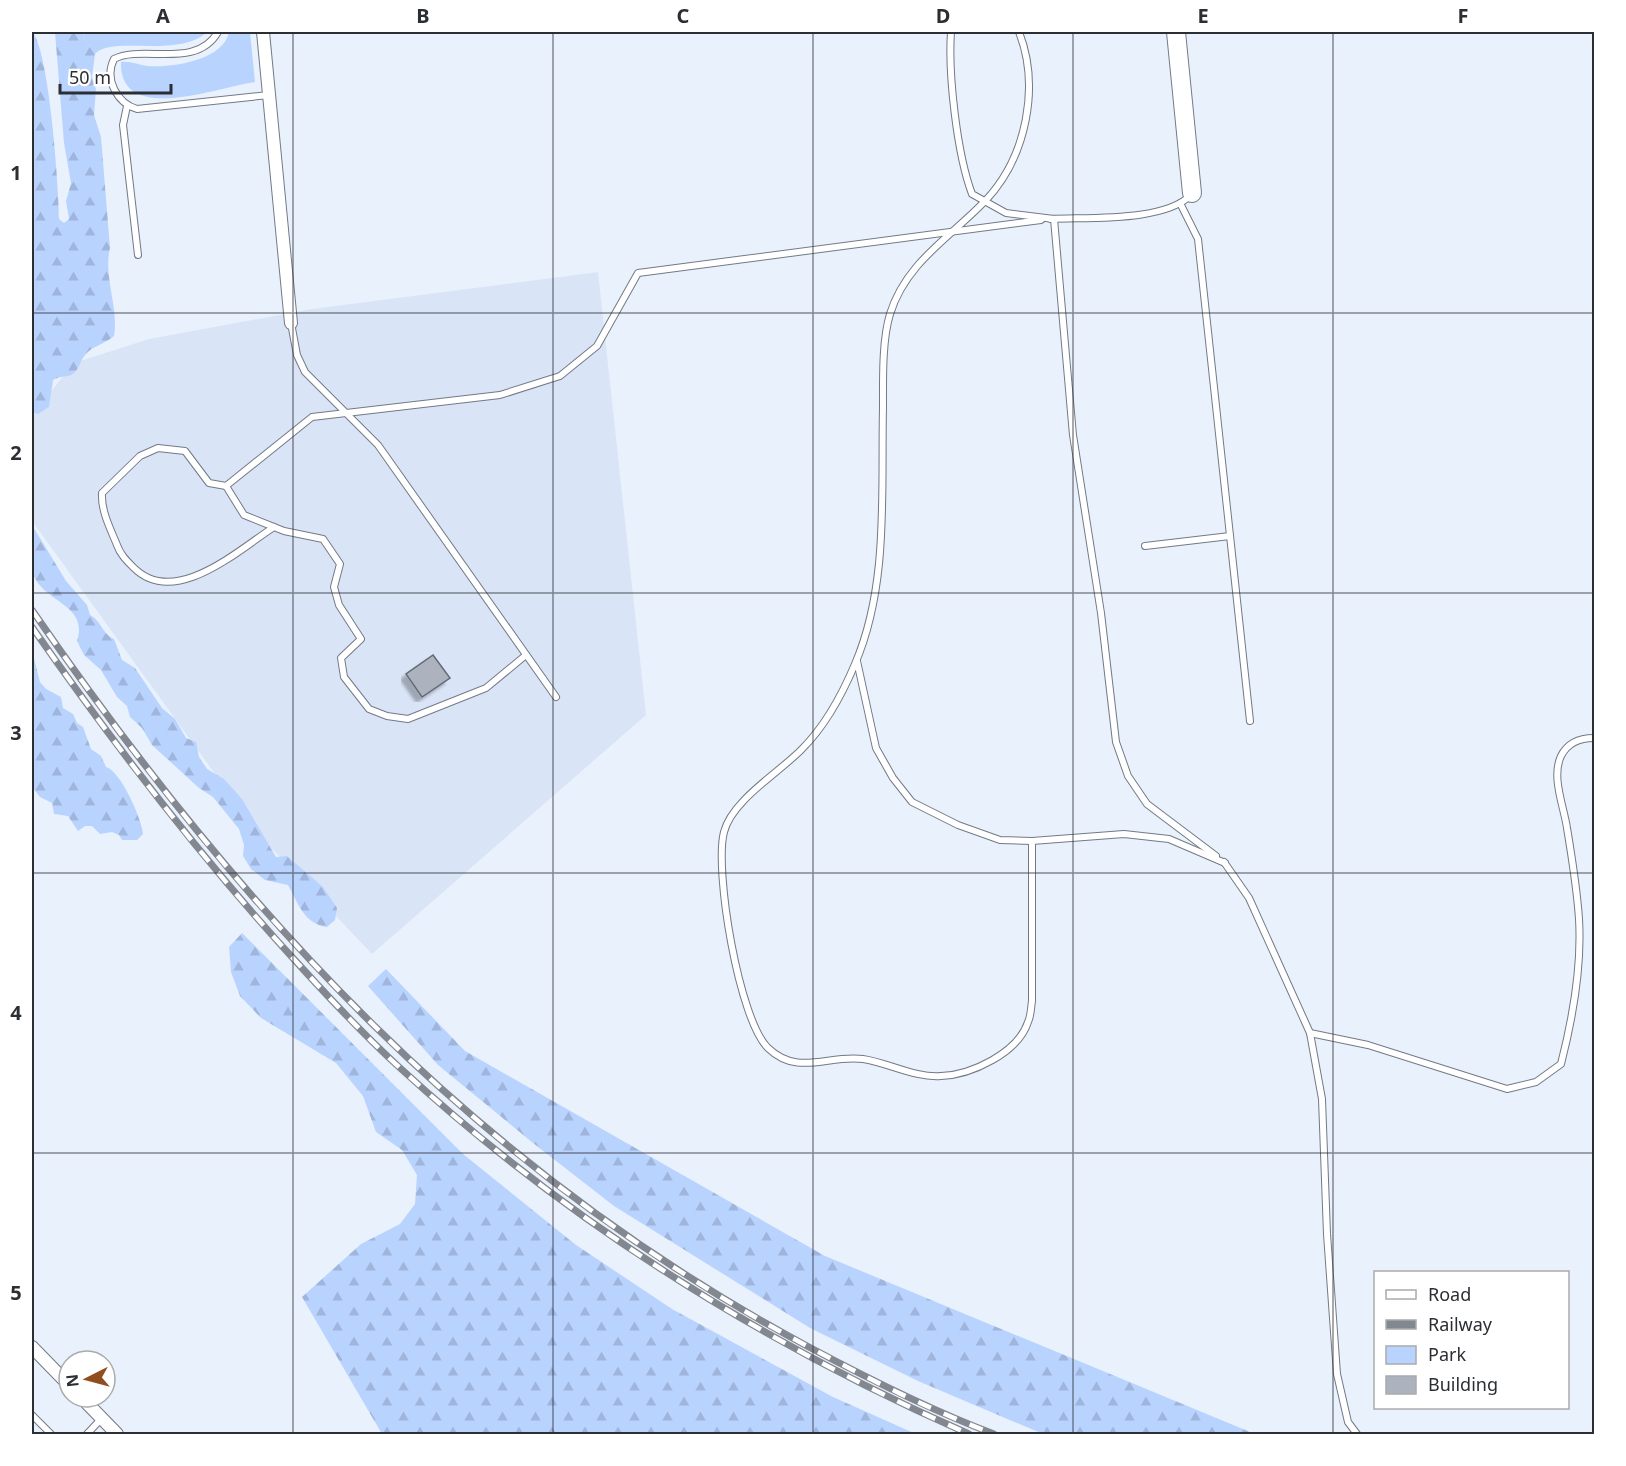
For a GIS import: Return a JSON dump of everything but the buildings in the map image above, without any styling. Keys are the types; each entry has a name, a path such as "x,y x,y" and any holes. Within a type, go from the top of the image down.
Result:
{"street":[{"path":"263,32 291,323"},
{"path":"1176,32 1187,199"},
{"path":"32,1347 57,1373"},
{"path":"92,1409 117,1434"}],"lane":[{"path":"218,32 210,41 185,53 126,55 114,59 110,71 112,86 127,106 137,109 269,95"},
{"path":"951,32 949,58 964,175 972,194 1006,213 1054,219"},
{"path":"1019,32 1028,64 1029,102 1018,144 998,186 909,274 890,315 883,382 880,542 872,615 856,660 826,722 802,749 741,803 724,830 722,862 732,940 744,1002 755,1028 768,1048 786,1059 809,1066 837,1058 864,1059 939,1077 978,1069 1008,1049 1028,1025 1032,1001 1032,841"},
{"path":"127,106 123,125 138,255"},
{"path":"226,486 312,417 500,395 560,376 597,346 638,273 1054,219 1161,213 1187,199 1198,239 1250,721"},
{"path":"1054,219 1073,435 1101,613 1116,742 1128,776 1147,804 1225,863 1249,898 1310,1033 1322,1099 1327,1234 1337,1374 1348,1422 1357,1434"},
{"path":"291,323 297,355 305,372 378,445 556,698"},
{"path":"274,527 199,576 162,584 138,572 120,553 101,506 102,493 140,456 158,448 185,451 209,483 226,486 244,515 274,527 323,539 340,564 334,587 339,605 361,639 340,658 344,677 369,709 387,716 408,719 486,688 526,655"},
{"path":"1145,546 1230,536"},
{"path":"856,660 876,748 893,778 912,802 958,825 999,840 1032,841 1124,834 1170,839 1225,863"},
{"path":"1310,1033 1368,1045 1507,1089 1536,1082 1561,1064 1575,1006 1579,921 1558,784 1560,758 1570,743 1582,738 1594,738"},
{"path":"32,1415 51,1434"},
{"path":"87,1434 102,1419"}],"shaded area":[{"path":"598,272 646,715 372,954 260,836 32,521 32,415 74,363 149,339 312,309"}],"green space":[{"path":"32,32 38,43 48,90 59,219 64,223 69,219 66,201 71,183 64,143 55,32 83,32 84,39 95,54 92,77 96,89 94,115 101,137 110,248 108,270 115,314 114,336 88,352 74,373 53,380 49,407 38,414 32,412"},
{"path":"83,32 207,32 195,40 180,44 115,46 95,54 84,39"},
{"path":"229,32 250,32 255,82 196,95 153,98 136,93 125,81 121,62 148,66 183,64 208,56 225,42"},
{"path":"32,525 66,581 87,605 90,615 114,639 122,660 135,668 162,708 175,719 186,738 196,742 199,757 207,769 224,779 242,799 276,857 287,856 323,887 337,908 335,920 327,927 307,917 288,885 265,880 251,869 243,856 244,845 239,829 213,797 199,788 152,745 142,728 130,717 127,706 117,697 101,670 84,655 77,641 79,628 77,619 71,611 45,591 32,572 30,556"},
{"path":"32,651 40,682 46,689 61,697 63,708 73,714 77,723 83,727 91,749 101,756 106,767 112,770 124,786 142,827 143,834 137,840 122,840 119,835 112,832 100,834 92,826 85,826 78,831 68,816 54,814 52,803 40,797 32,787"},
{"path":"242,933 463,1154 576,1245 672,1309 833,1397 916,1434 382,1434 302,1297 361,1244 400,1224 415,1204 417,1175 402,1150 376,1132 363,1096 336,1063 261,1018 240,996 231,972 229,947"},
{"path":"386,969 465,1051 825,1256 1255,1434 1043,1434 918,1381 810,1328 614,1206 438,1065 368,986"}],"railway":[{"path":"32,610 112,722 195,829 282,930 374,1026 472,1116 576,1199 688,1276 807,1346 853,1370 923,1404 994,1434"},
{"path":"32,627 161,802 265,928 374,1043 463,1123 530,1177 669,1274 816,1360 969,1434"}]}
